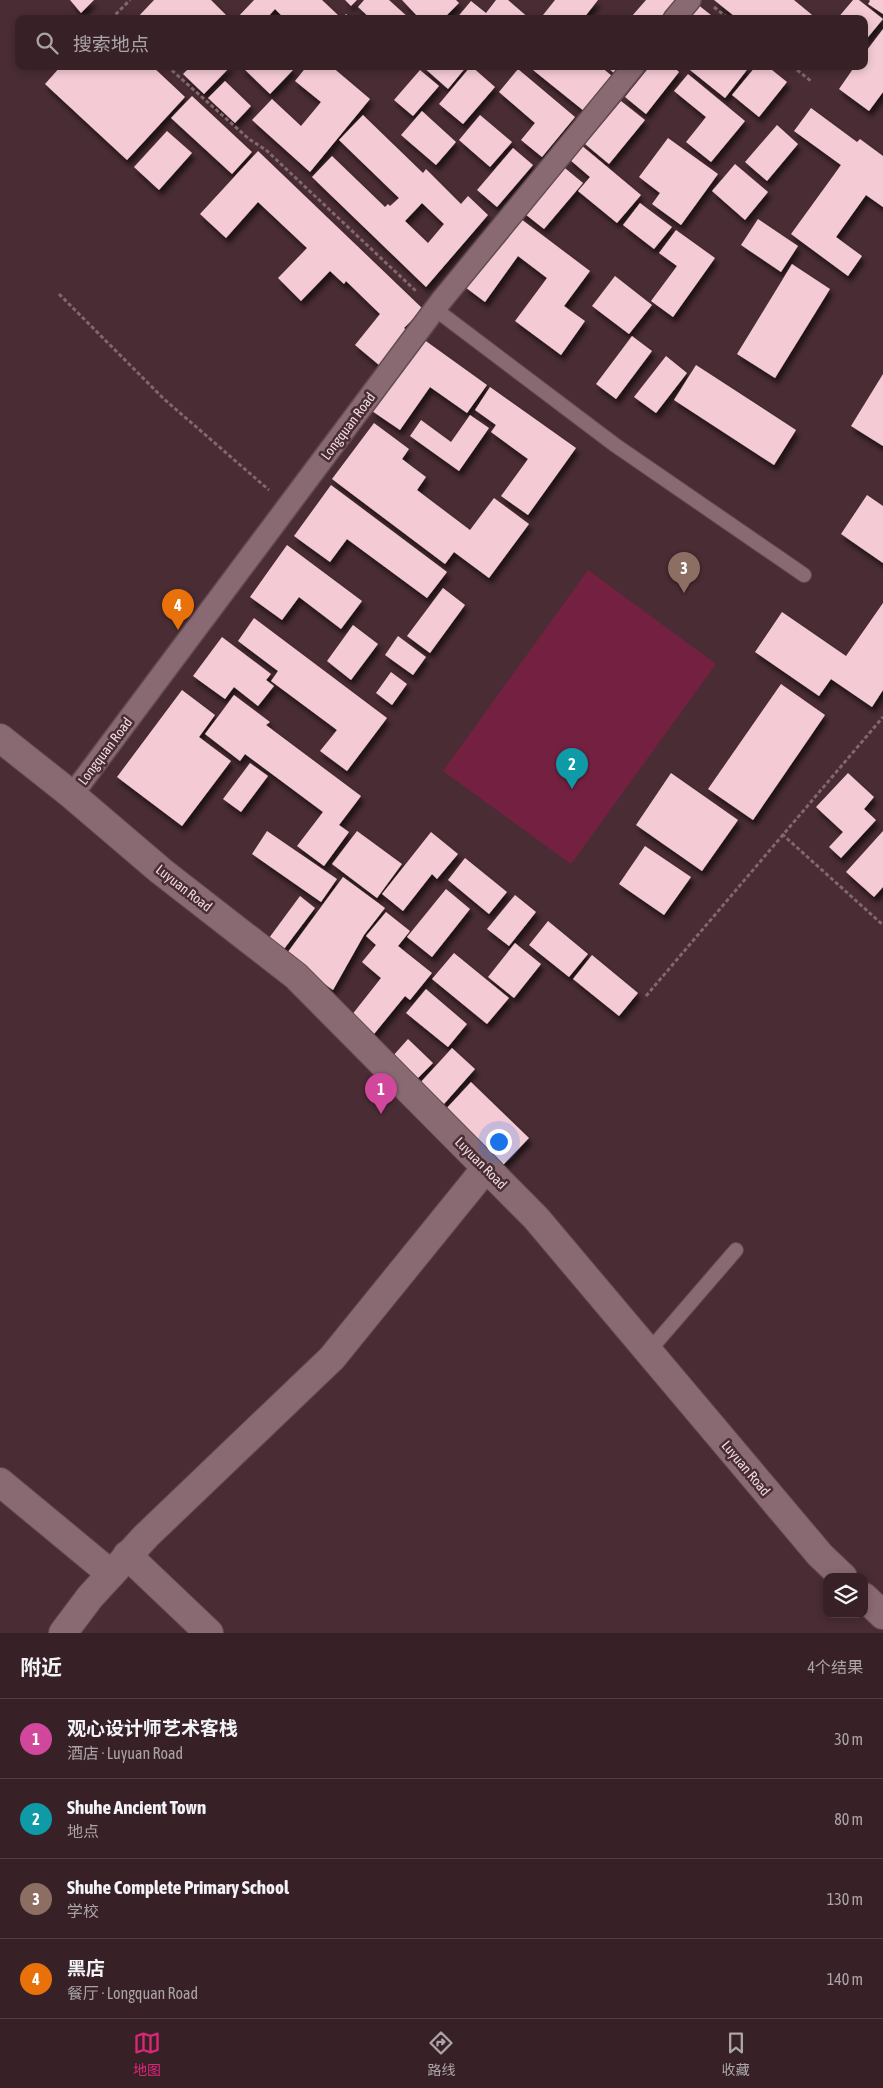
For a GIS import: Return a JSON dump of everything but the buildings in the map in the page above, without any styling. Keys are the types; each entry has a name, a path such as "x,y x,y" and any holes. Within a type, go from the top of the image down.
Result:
{"street":[{"path":"677,15 690,0"},
{"name":"Longquan Road","path":"72,795 435,309 631,70"},
{"name":"Luyuan Road","path":"0,738 72,795 161,871 296,976 536,1218 820,1555 839,1573"},
{"path":"63,1633 90,1597 146,1536 332,1358 486,1168"},
{"path":"0,1482 119,1565 209,1633"},
{"path":"868,1601 883,1615"}],"lane":[{"path":"435,309 615,445 804,575"},
{"path":"648,1352 736,1250"}],"path":[{"path":"116,15 130,0"},
{"path":"711,5 724,15"},
{"path":"172,70 249,139 266,150 435,309"},
{"path":"797,70 811,81"},
{"path":"59,294 164,398 288,506"},
{"path":"646,996 883,717"},
{"path":"782,834 883,925"}],"shaded area":[{"path":"588,570 716,664 571,864 443,771"}],"place":[{"name":"Shuhe Complete Primary School","path":"684,593"},
{"name":"黑店","path":"178,630"},
{"name":"Shuhe Ancient Town","path":"572,789"},
{"name":"观心设计师艺术客栈","path":"381,1114"}]}
